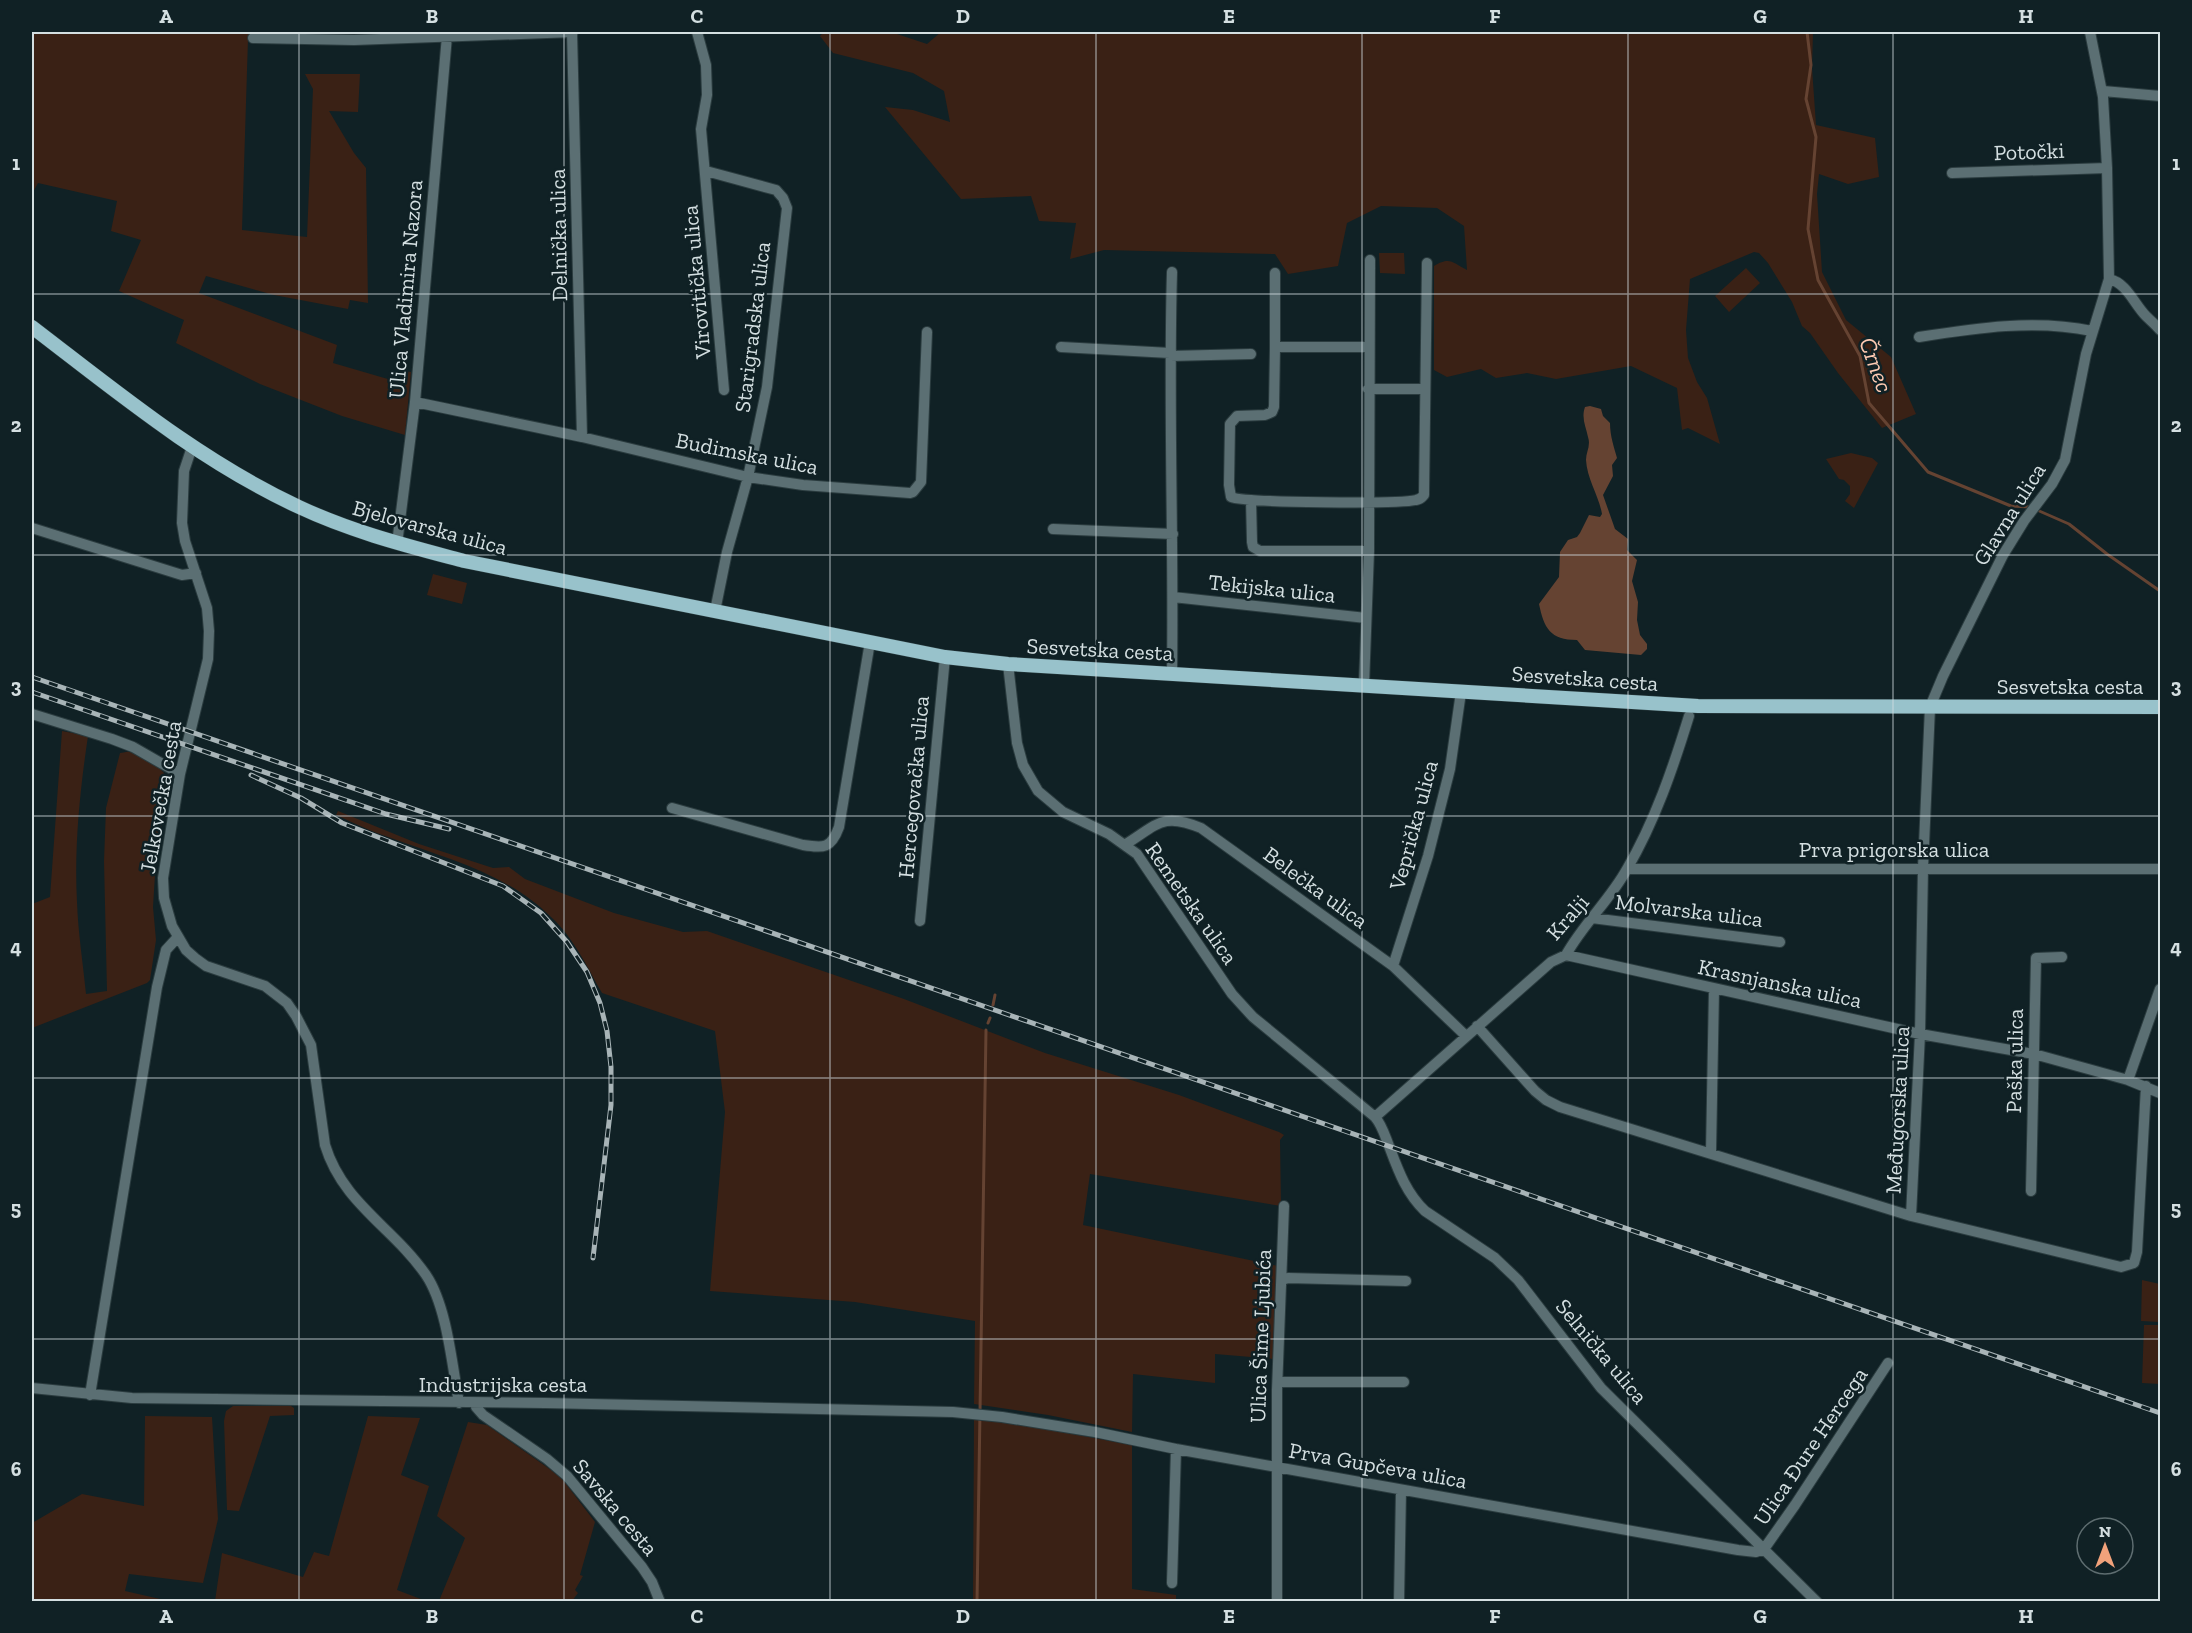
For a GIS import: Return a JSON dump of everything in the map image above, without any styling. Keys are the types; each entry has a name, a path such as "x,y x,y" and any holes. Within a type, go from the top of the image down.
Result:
{"main road":[{"name":"Bjelovarska ulica","path":"32,327 167,431 192,447 298,507 399,544 503,569 716,605 870,642 945,657 1008,664"},
{"name":"Sesvetska cesta","path":"1008,664 1707,706 2160,707"}],"street":[{"path":"253,38 270,35 354,40 573,32"},
{"name":"Delnička ulica","path":"573,32 582,437"},
{"name":"Virovitička ulica","path":"697,32 706,65 706,95 701,129 724,390"},
{"name":"Glavna ulica","path":"1930,707 1940,682 2003,555 2052,484 2064,460 2092,331 2109,279 2103,91 2090,32"},
{"name":"Ulica Vladimira Nazora","path":"399,544 398,536 415,402 447,36"},
{"path":"2103,91 2160,96"},
{"name":"Potočki","path":"1952,173 2107,168"},
{"name":"Starigradska ulica","path":"706,171 776,190 783,198 787,208 767,387 748,477 727,552 716,605"},
{"path":"1364,685 1369,551 1370,260"},
{"path":"1275,273 1274,407 1272,412 1264,415 1237,416 1230,424 1229,493 1236,499 1251,500 1415,500 1424,495 1427,263"},
{"path":"1172,272 1170,354 1173,534 1172,674"},
{"path":"2109,279 2123,286 2145,316 2160,330"},
{"path":"1919,337 1981,327 2067,327 2092,331"},
{"name":"Budimska ulica","path":"415,402 582,437 748,477 802,485 914,492 921,482 927,332"},
{"path":"1061,347 1170,354 1251,354"},
{"path":"1275,347 1369,347"},
{"path":"1368,388 1425,388"},
{"name":"Jelkovečka cesta","path":"192,447 184,471 181,506 185,541 207,608 208,659 180,774 163,879 167,914 177,938 192,956 206,966 265,986 277,993 287,1003 304,1028 311,1045 329,1159 349,1191 414,1260 431,1283 442,1316 459,1403"},
{"path":"1251,500 1252,542 1260,551 1369,551"},
{"path":"32,528 182,574 196,573"},
{"path":"1053,529 1173,534"},
{"name":"Tekijska ulica","path":"1173,597 1366,618"},
{"path":"672,808 803,844 828,846 836,836 839,827 870,642"},
{"name":"Hercegovačka ulica","path":"920,921 945,657"},
{"name":"Remetska ulica","path":"1008,664 1017,743 1023,765 1029,779 1046,800 1063,812 1126,844 1137,854 1232,994 1253,1017 1375,1117"},
{"name":"Veprička ulica","path":"1393,966 1428,856 1450,769 1461,692"},
{"name":"Međugorska ulica","path":"1930,707 1923,868 1920,1034 1911,1216 2115,1266 2131,1265 2134,1263 2137,1252 2146,1086"},
{"path":"32,714 112,739 141,751 180,774"},
{"name":"Kralji","path":"1375,1117 1551,962 1566,955 1628,869 1668,782 1689,716"},
{"name":"Belečka ulica","path":"1126,844 1163,821 1172,819 1201,828 1393,966 1466,1036"},
{"name":"Prva prigorska ulica","path":"1628,869 2160,868"},
{"name":"Molvarska ulica","path":"1592,918 1780,942"},
{"path":"90,1395 157,987 166,950 177,938"},
{"name":"Krasnjanska ulica","path":"1566,955 1920,1034 2034,1054 2127,1080 2160,1093"},
{"name":"Paška ulica","path":"2031,1191 2036,958 2062,957"},
{"path":"1711,1152 1714,989"},
{"path":"2127,1080 2160,989"},
{"path":"1477,1026 1536,1091 1546,1100 1560,1107 1711,1152 1911,1216"},
{"name":"Selnička ulica","path":"1375,1117 1383,1130 1402,1180 1417,1203 1425,1211 1495,1258 1512,1274 1601,1388 1817,1602"},
{"name":"Ulica Šime Ljubića","path":"1277,1602 1278,1382 1284,1206"},
{"path":"1282,1280 1288,1278 1406,1281"},
{"name":"Ulica Đure Hercega","path":"1764,1549 1796,1505 1888,1363"},
{"path":"1278,1382 1404,1382"},
{"name":"Industrijska cesta","path":"32,1388 90,1395 198,1400 741,1407 980,1414"},
{"name":"Savska cesta","path":"476,1403 483,1415 540,1454 567,1476 642,1567 652,1582 660,1602"},
{"name":"Prva Gupčeva ulica","path":"980,1414 1095,1432 1176,1449 1738,1550 1756,1552 1764,1549"},
{"path":"1172,1583 1176,1449"},
{"path":"1399,1602 1401,1490"}],"shaded area":[{"path":"32,32 253,32 248,39 242,230 307,237 313,89 305,74 360,74 358,112 329,111 354,153 366,168 368,303 350,300 348,309 274,295 206,276 199,293 337,345 333,363 398,382 404,371 411,372 405,435 342,416 260,384 176,343 184,320 119,291 141,240 111,231 117,201 38,183 32,194"},
{"path":"824,32 891,32 927,44 941,32 1813,32 1812,68 1816,125 1875,138 1879,177 1848,184 1819,174 1817,194 1822,272 1846,320 1891,357 1916,414 1882,428 1838,373 1810,333 1802,326 1792,302 1768,263 1759,253 1754,252 1690,279 1686,330 1688,358 1697,382 1707,398 1720,444 1688,428 1682,430 1677,388 1631,366 1556,379 1527,373 1496,378 1481,369 1447,377 1434,370 1434,266 1448,261 1467,270 1464,226 1437,208 1381,206 1347,223 1338,266 1288,274 1275,254 1104,250 1070,259 1076,223 1039,221 1031,196 961,199 885,107 913,110 950,122 944,91 913,73 833,53 820,36"},
{"path":"1379,253 1404,253 1405,274 1380,273"},
{"path":"1746,268 1760,283 1729,312 1715,296"},
{"path":"1585,407 1601,409 1603,416 1610,423 1617,458 1612,465 1613,476 1603,495 1615,529 1628,539 1627,550 1637,560 1632,581 1638,602 1637,620 1640,635 1647,644 1647,649 1641,655 1585,650 1577,640 1554,635 1543,620 1539,604 1559,577 1560,552 1568,540 1577,537 1589,515 1600,517 1602,514 1588,474 1586,460 1589,440 1584,415"},
{"path":"1851,453 1872,458 1878,463 1854,508 1845,501 1850,494 1850,486 1844,480 1839,479 1826,459"},
{"path":"433,574 467,583 462,604 427,595"},
{"path":"62,731 88,736 80,797 76,860 78,913 86,994 107,991 104,861 106,808 120,753 135,753 147,759 170,781 156,858 153,907 156,940 150,980 147,983 32,1028 32,904 50,897"},
{"path":"338,811 419,844 493,868 509,867 525,879 614,913 683,932 707,931 904,999 1045,1053 1179,1095 1279,1132 1284,1135 1280,1140 1281,1206 1090,1174 1083,1225 1278,1266 1274,1359 1215,1354 1215,1383 1133,1374 1132,1432 1048,1415 974,1404 975,1321 855,1302 710,1291 725,1112 715,1031 602,993 567,934 534,902 496,878 384,836 336,815"},
{"path":"2142,1280 2160,1284 2160,1322 2141,1321"},
{"path":"2144,1325 2160,1325 2160,1384 2142,1383"},
{"path":"233,1406 291,1406 294,1408 294,1415 270,1416 239,1511 227,1510 224,1421 226,1411"},
{"path":"145,1416 212,1417 218,1519 203,1583 129,1574 125,1591 169,1601 32,1601 32,1523 82,1494 144,1506"},
{"path":"368,1416 420,1418 401,1475 429,1486 397,1590 426,1601 215,1601 222,1553 303,1577 314,1552 329,1556"},
{"path":"974,1419 1018,1424 1132,1445 1132,1589 1176,1595 1176,1601 973,1602"},
{"path":"468,1422 487,1425 551,1470 563,1480 595,1522 580,1575 583,1576 575,1590 578,1593 572,1601 439,1601 465,1538 437,1516"}],"waterway":[{"name":"Črnec","path":"1807,32 1811,65 1806,99 1816,137 1808,229 1818,280 1860,356 1869,403 1928,472 2011,506 2030,507"},
{"name":"Črnec","path":"2037,510 2069,524 2160,591"},
{"path":"993,1005 995,995"},
{"path":"988,1023 990,1018"},
{"path":"977,1602 986,1030"}],"railway":[{"path":"32,677 2160,1413"},
{"path":"32,692 386,814 449,829"},
{"path":"251,775 301,798 342,823 503,886 541,913 567,942 587,972 600,1003 607,1031 611,1067 611,1105 593,1258"}]}
